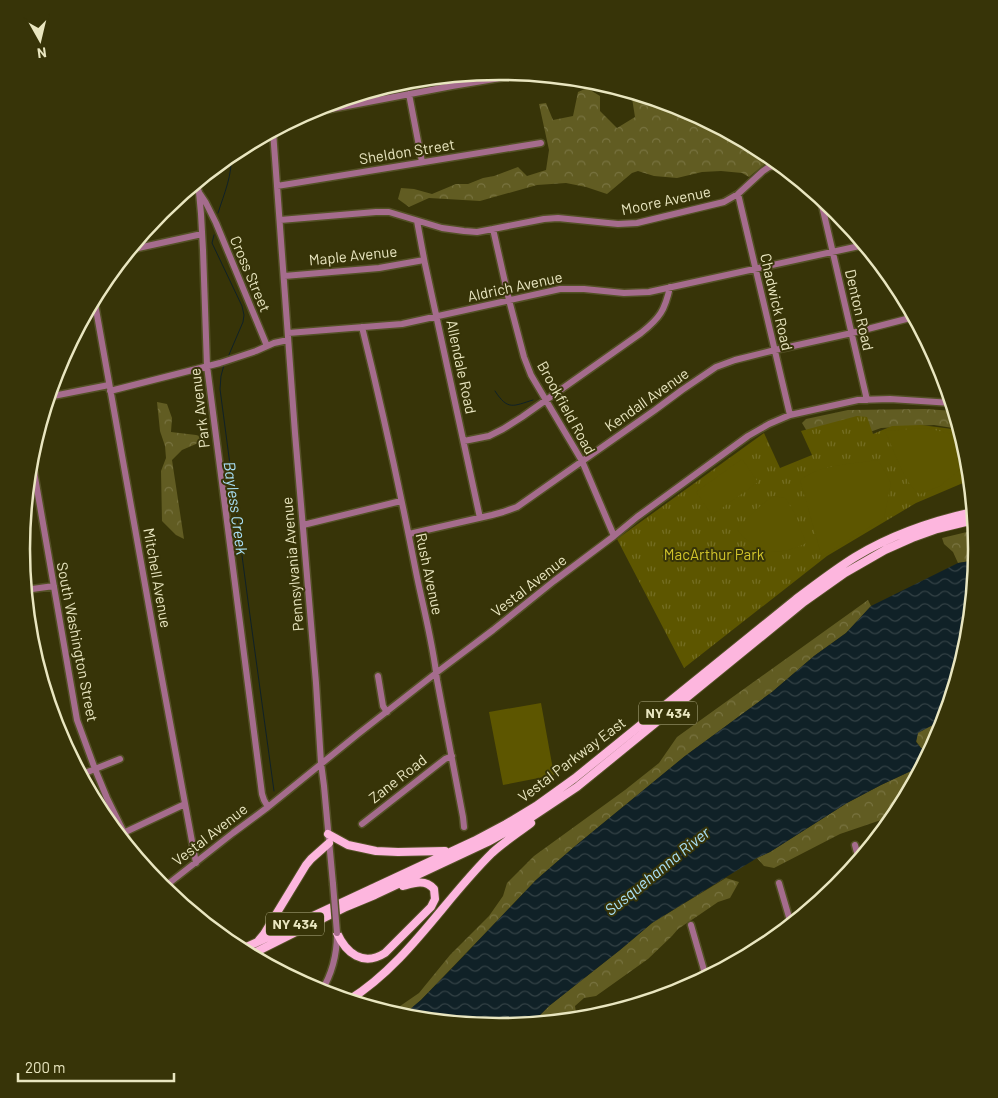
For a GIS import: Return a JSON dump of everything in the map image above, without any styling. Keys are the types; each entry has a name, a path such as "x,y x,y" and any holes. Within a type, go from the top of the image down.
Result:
{"main road":[{"name":"Vestal Parkway East","path":"249,946 464,845 516,818 561,789 796,599 840,566 898,535 928,524 967,514"},
{"name":"Vestal Parkway East","path":"258,951 488,842 521,824 584,782 804,602 844,573 885,550 912,538 936,529 967,522"},
{"path":"356,995 371,985 394,964 492,853 549,811 550,806"},
{"path":"328,834 348,845 376,851 439,852 464,845"},
{"path":"254,943 264,934 306,865 329,843"},
{"path":"337,933 345,947 354,955 366,958 378,957 388,950 431,907 436,897 432,886 422,882 375,895"}],"street":[{"path":"344,106 486,80"},
{"path":"409,94 422,162"},
{"name":"Pennsylvania Avenue","path":"274,138 321,763 337,933 333,966 325,984"},
{"name":"Sheldon Street","path":"277,186 541,143"},
{"name":"Moore Avenue","path":"280,220 389,212 442,228 477,232 558,218 618,224 637,222 724,202 738,194 771,167"},
{"name":"Park Avenue","path":"199,192 204,250 207,366 262,794 268,807"},
{"name":"Cross Street","path":"199,192 216,223 267,346"},
{"name":"Chadwick Road","path":"738,194 790,415"},
{"name":"Denton Road","path":"823,210 867,400"},
{"name":"Allendale Road","path":"417,221 480,518"},
{"name":"Brookfield Road","path":"493,229 509,300 524,357 531,375 582,461 614,536"},
{"path":"140,248 202,234"},
{"name":"Aldrich Avenue","path":"288,337 362,327 402,324 566,289 584,288 624,293 649,292 857,246"},
{"name":"Maple Avenue","path":"284,276 379,268 424,260"},
{"path":"464,441 489,436 503,429 652,324 666,305 670,287"},
{"name":"Mitchell Avenue","path":"96,309 196,863"},
{"name":"Kendall Avenue","path":"409,534 480,518 517,507 716,367 735,360 908,319"},
{"name":"Rush Avenue","path":"362,327 409,534 464,827"},
{"path":"56,396 110,388 220,363 256,352 288,337"},
{"name":"Vestal Avenue","path":"169,883 554,581 637,517 748,436 790,415 858,400 890,399 944,403"},
{"name":"South Washington Street","path":"35,479 78,720 95,769 116,820"},
{"path":"303,525 401,501"},
{"path":"32,589 54,586"},
{"path":"378,676 383,706 387,712"},
{"name":"Zane Road","path":"362,824 444,759 452,756"},
{"path":"87,772 120,759"},
{"path":"125,832 185,804"},
{"path":"855,845 857,852"},
{"path":"780,883 789,917"},
{"path":"691,925 704,971"}],"green space":[{"path":"588,89 600,96 600,111 617,128 635,117 632,100 706,128 766,163 749,177 742,173 721,171 702,172 677,178 654,176 638,171 632,173 607,194 566,183 537,185 480,201 429,198 409,207 398,199 401,188 432,194 456,184 468,184 518,167 527,176 546,170 549,150 539,104 546,103 553,120 573,116 578,92"},
{"path":"157,402 167,404 172,418 171,432 203,437 196,444 182,450 172,460 184,539 176,535 162,521 161,471 166,458 165,446 160,431"},
{"path":"848,410 947,410 952,428 934,425 881,428 870,432 808,433 802,423 806,419"},
{"name":"MacArthur Park","path":"857,416 867,417 873,434 892,426 921,425 952,429 963,483 916,503 827,556 684,668 617,539 764,433 780,468 812,455 801,431"},
{"path":"925,428 953,434 961,469 940,486 920,494 904,475 885,431"},
{"path":"742,459 758,482 712,515 696,492"},
{"path":"878,460 891,483 884,518 822,557 800,480 827,468"},
{"path":"773,496 785,498 794,512 806,543 787,550 769,551 752,544 737,529"},
{"path":"967,532 968,561 958,563 953,552 944,544 942,538"},
{"path":"868,600 871,606 846,633 814,656 772,692 685,756 574,847 536,880 421,1000 410,1009 399,1007 419,993 450,955 489,916 503,896 507,883 534,856 659,763 677,737"},
{"path":"541,703 554,775 503,785 489,712"},
{"path":"933,724 923,749 916,741 918,732"},
{"path":"912,771 882,819 840,834 774,868 764,866 757,858 770,852 847,803"},
{"path":"726,878 739,882 730,898 718,902 678,929 648,959 596,996 584,998 575,1006 576,1011 539,1016 549,1006 652,923"}],"water":[{"name":"Susquehanna River","path":"968,561 964,610 959,640 943,700 933,725 918,733 916,742 923,749 912,771 847,803 652,923 539,1016 468,1017 410,1009 536,880 685,756 772,692 814,656 846,633 871,606 958,563"}],"waterway":[{"name":"Bayless Creek","path":"218,213 231,164"},
{"name":"Bayless Creek","path":"214,235 212,243 242,306 244,315 243,322 228,357"},
{"name":"Bayless Creek","path":"224,365 220,389 274,791"},
{"path":"495,391 504,402 511,405 533,400"}]}
